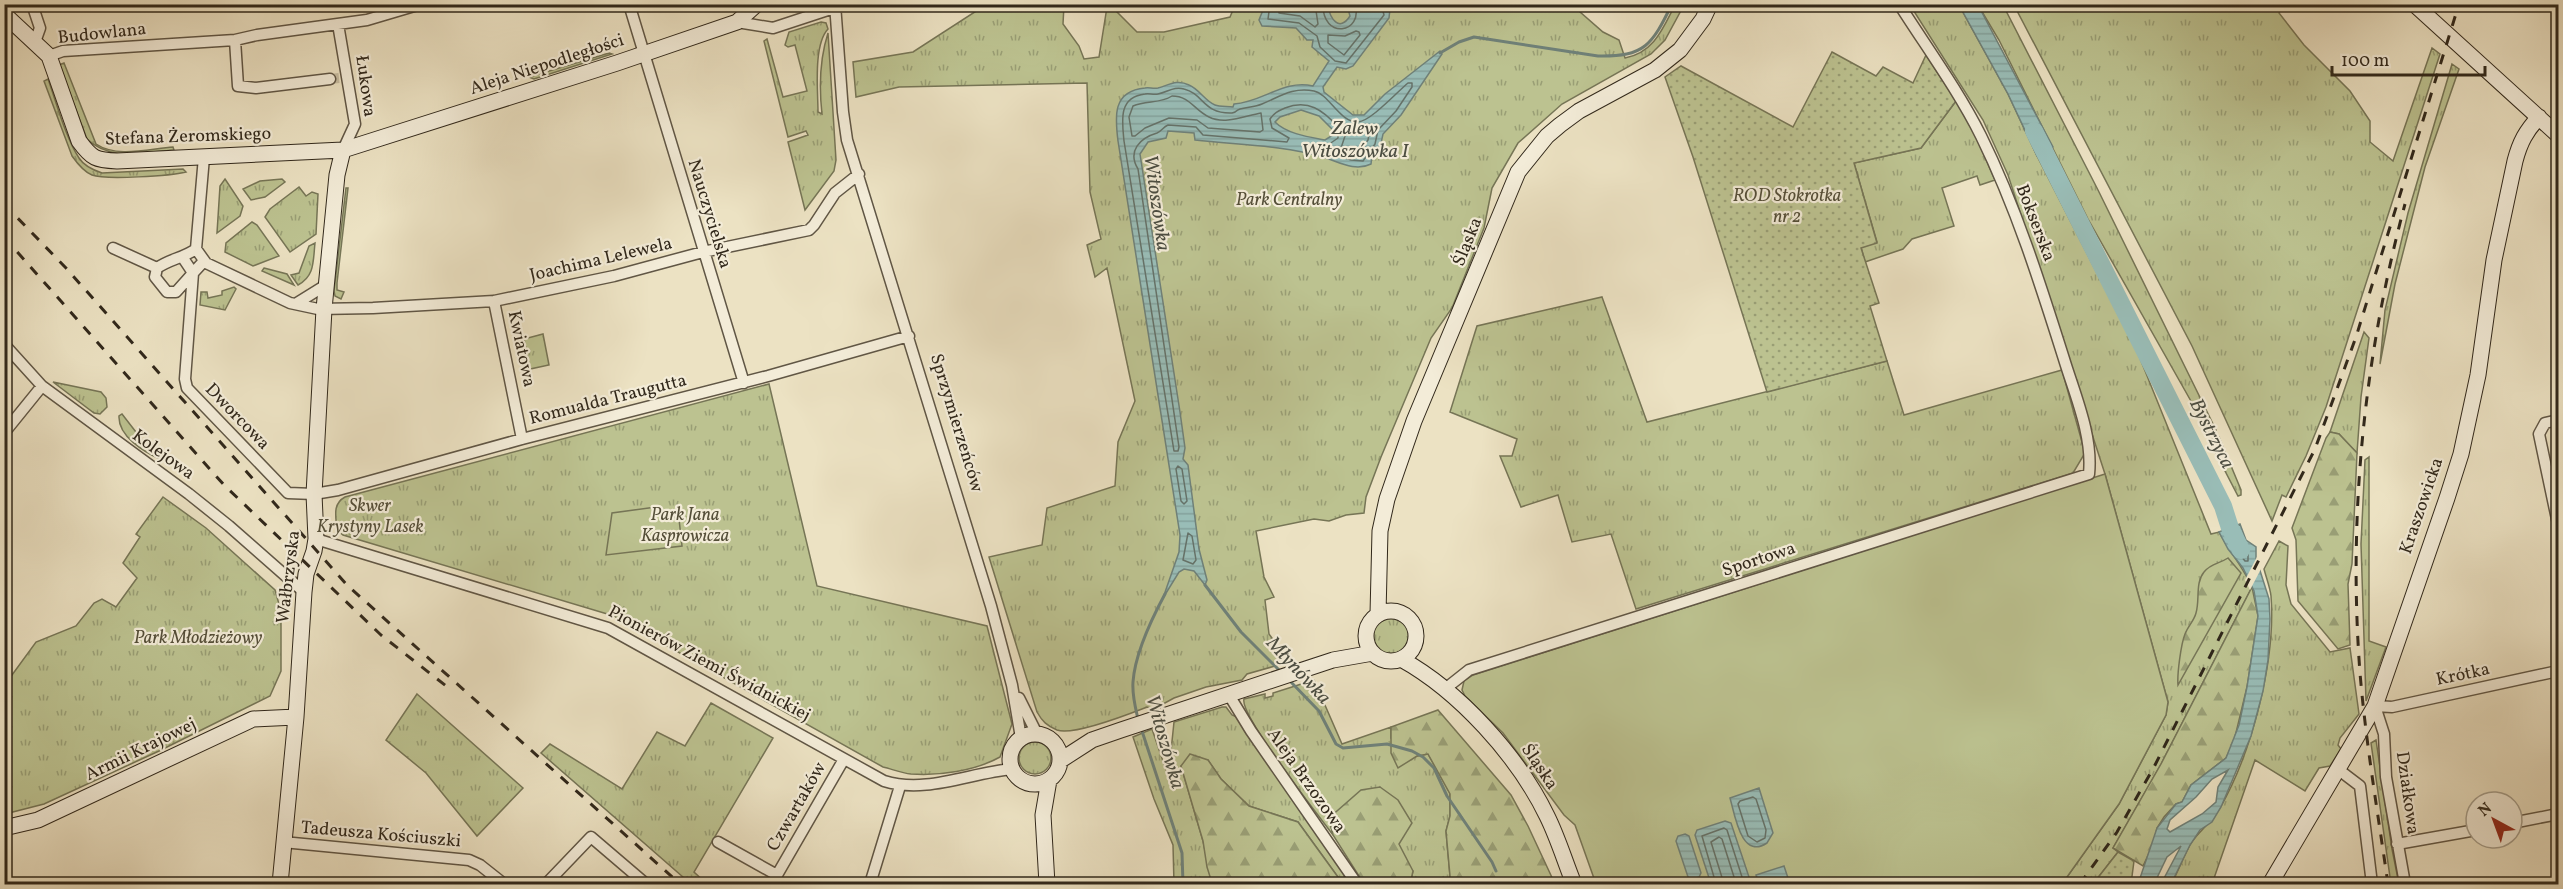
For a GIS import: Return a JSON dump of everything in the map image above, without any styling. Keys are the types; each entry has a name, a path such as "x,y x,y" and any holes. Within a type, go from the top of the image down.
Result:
{"street":[{"path":"32,4 40,28 35,42"},
{"name":"Budowlana","path":"49,56 63,51 235,40 268,33 367,20 421,4"},
{"name":"Nauczycielska","path":"629,4 744,382"},
{"name":"Aleja Niepodległości","path":"315,150 343,150 644,54 737,22 757,4"},
{"name":"Śląska","path":"1378,614 1379,541 1383,513 1407,441 1518,172 1541,143 1560,125 1579,111 1655,70 1680,50 1703,19 1710,4"},
{"name":"Bokserska","path":"1899,4 1963,103 1981,136 2008,196 2040,283 2075,396 2091,454 2089,474"},
{"path":"2414,4 2559,135"},
{"path":"737,22 773,28 839,6"},
{"name":"Sprzymierzeńców","path":"839,6 843,112 848,140 909,336 1012,685 1022,738"},
{"name":"Stefana Żeromskiego","path":"4,14 49,56 79,141 88,153 98,160 204,157 315,150"},
{"name":"Łukowa","path":"338,24 339,78 355,124 343,150"},
{"path":"235,40 238,86 256,88 339,78"},
{"name":"Kraszowicka","path":"2270,885 2375,706 2461,454 2478,375 2494,260 2515,161 2526,132 2539,117"},
{"name":"Wałbrzyska","path":"280,885 296,717 304,592 306,574 316,539 314,494 324,309 337,175 343,150"},
{"path":"200,255 165,262 157,267 154,277 167,292 176,292 193,273 200,255 204,157"},
{"name":"Joachima Lelewela","path":"200,255 284,300 324,309 494,301 614,276 703,252 809,230 835,193 859,174"},
{"path":"113,248 157,267"},
{"path":"183,258 193,273"},
{"name":"Dworcowa","path":"193,273 185,379 187,388 288,493 314,494"},
{"path":"297,303 326,285"},
{"name":"Kwiatowa","path":"494,301 522,439"},
{"name":"Romualda Traugutta","path":"314,494 358,485 909,336"},
{"name":"Kolejowa","path":"4,344 42,386 189,494 304,592"},
{"path":"4,433 42,386"},
{"path":"2559,420 2545,423 2539,434 2559,524"},
{"name":"Sportowa","path":"1445,689 1468,670 2089,474"},
{"name":"Pionierów Ziemi Świdnickiej","path":"316,539 608,628 884,781 900,786 926,786 1012,769"},
{"name":"Śląska","path":"1379,572 1389,597 1400,612"},
{"path":"1385,611 1400,612 1413,622 1416,630 1414,647 1401,659 1386,661 1373,653 1366,635 1371,620 1378,614 1385,611"},
{"path":"1333,660 1366,635"},
{"name":"Śląska","path":"1414,647 1445,689 1495,739 1537,797 1554,831 1574,885"},
{"path":"1056,744 1092,740 1333,660 1373,653"},
{"name":"Śląska","path":"1401,659 1445,689"},
{"name":"Krótka","path":"2375,706 2392,707 2559,671"},
{"name":"Sprzymierzeńców","path":"1012,685 1037,734"},
{"name":"Aleja Brzozowa","path":"1229,695 1251,731 1357,885"},
{"name":"Działkowa","path":"2375,706 2384,734 2383,753 2405,885"},
{"name":"Armii Krajowej","path":"4,828 38,820 253,718 296,717"},
{"path":"1029,784 1049,780 1057,772 1061,760 1056,744 1044,735 1037,734 1022,738 1011,752 1012,769 1016,776 1029,784 1044,815"},
{"path":"1061,760 1092,740"},
{"name":"Czwartaków","path":"718,842 777,875 844,759"},
{"path":"2339,770 2360,786 2372,885"},
{"path":"1047,885 1044,815 1049,780"},
{"path":"870,885 900,786"},
{"path":"2524,821 2559,814"},
{"path":"2397,844 2464,832"},
{"path":"546,885 591,837 646,885"},
{"name":"Tadeusza Kościuszki","path":"283,842 469,860 480,865 504,885"}],"green space":[{"name":"Park Centralny","path":"987,4 1064,5 1063,24 1079,46 1084,59 1099,57 1107,7 1113,8 1137,32 1164,32 1230,17 1235,5 1572,5 1603,32 1619,40 1625,58 1643,51 1650,45 1662,31 1675,5 1684,5 1665,40 1651,54 1562,104 1518,143 1492,188 1484,228 1452,308 1431,338 1381,457 1366,497 1364,513 1346,515 1329,521 1314,519 1256,531 1264,577 1274,597 1265,600 1269,634 1289,662 1247,674 1242,680 1206,687 1174,698 1154,709 1147,707 1076,730 1057,730 1045,723 1037,712 989,557 1042,545 1047,508 1115,486 1118,442 1135,401 1107,268 1095,277 1087,245 1101,239 1090,192 1087,83 899,87 856,97 853,62 913,52"},
{"path":"1910,5 1959,5 2008,94 2037,156 2137,351 2211,534 2219,532 2252,587 2161,764 2113,848 2118,852 2093,884 2062,884 2119,804 2166,715 2168,702 2105,474 2008,175 1983,120"},
{"path":"1978,5 2003,5 2098,190 2216,430 2205,433 2196,410 2088,219 1999,40"},
{"path":"2014,5 2283,5 2279,13 2304,45 2350,91 2370,121 2370,142 2393,161 2432,48 2440,54 2326,407 2306,456 2286,497 2282,495 2272,521 2192,346"},
{"path":"821,22 826,23 828,29 823,36 818,57 818,112 822,114 821,73 828,33 836,160 834,171 805,210 788,142 808,135 806,131 788,137 764,41 767,39 783,97 807,91 795,45 788,47 785,45 789,32"},
{"name":"ROD Stokrotka nr 2","path":"1832,52 1876,76 1883,67 1913,83 1926,55 1956,101 1921,148 1854,163 1877,243 1861,248 1879,303 1870,306 1887,361 1767,392 1693,157 1665,77 1681,66 1793,127"},
{"path":"612,54 534,79 529,77"},
{"path":"64,63 96,144 113,151 123,152 173,147 174,150 117,153 106,151 87,139 59,65"},
{"path":"2452,64 2459,69 2425,167 2395,284 2380,364 2385,310 2408,213"},
{"path":"48,79 70,141 81,161 86,165 102,173 183,169 186,172 124,177 99,176 86,172 72,156 44,81"},
{"path":"1956,101 1973,130 1995,180 1980,185 1977,176 1942,188 1954,226 1912,239 1903,249 1865,262 1861,247 1877,242 1854,163 1921,148"},
{"path":"225,179 243,206 240,216 217,233 220,186"},
{"path":"282,179 285,182 265,197 251,200 243,189 260,181"},
{"path":"299,187 306,196 312,192 318,194 316,234 290,252 265,217 270,209"},
{"path":"346,188 348,188 337,283 337,290 344,292 341,299 335,296 334,291"},
{"path":"252,222 257,225 279,256 253,266 225,252 226,243"},
{"path":"315,243 310,273 298,285 291,275 299,273 309,246"},
{"path":"264,268 287,274 294,285 262,271"},
{"path":"234,287 236,289 225,310 200,305 201,292 207,292 208,298 222,295 222,291"},
{"path":"1602,297 1647,422 1887,361 1904,415 2062,370 2085,453 2073,473 1636,609 1611,534 1572,542 1558,495 1521,507 1500,456 1512,456 1517,439 1450,412 1477,326"},
{"path":"2364,332 2369,338 2361,397 2357,453 2339,434 2330,432"},
{"path":"543,334 549,365 530,369 524,339"},
{"path":"53,382 101,392 106,398 107,407 100,414 94,413"},
{"name":"Park Jana Kasprowicza","path":"769,384 817,586 987,626 1012,724 1000,757 979,766 945,773 911,774 883,767 614,616 343,535 337,530 336,507 345,497"},
{"path":"122,414 146,445 160,456 160,459 140,448 127,437 120,423 119,416"},
{"path":"2330,432 2339,434 2357,453 2352,564 2348,584 2350,645 2338,649 2298,601 2296,540 2292,528"},
{"path":"2219,437 2241,495 2238,496 2209,440"},
{"path":"2369,457 2369,641 2386,647 2366,701 2361,544 2365,460"},
{"path":"2105,474 2168,702 2166,715 2119,804 2062,884 1596,884 1575,825 1564,815 1503,733 1465,696 1462,690 1464,681 1473,675"},
{"name":"Park Młodzieżowy","path":"163,497 206,528 275,590 281,611 281,671 270,696 44,804 5,814 5,672 12,675 36,642 76,626 94,603 102,599 116,607 137,578 123,563 140,537 136,534"},
{"path":"656,507 679,519 682,546 606,555 612,513"},
{"path":"2279,541 2288,546 2286,585 2291,604 2330,652 2350,648 2359,714 2340,738 2338,745 2341,749 2330,766 2319,768 2305,791 2255,760 2212,884 2171,884 2191,843 2220,808 2232,785 2252,733 2270,648 2272,621 2271,596 2264,569"},
{"path":"2228,558 2241,573 2178,685 2182,645 2186,631 2196,613 2201,576 2209,567"},
{"path":"2252,587 2258,616 2247,687 2234,741 2226,758 2191,785 2182,802 2176,804 2164,817 2157,828 2153,845 2143,866 2113,848 2161,764"},
{"path":"1391,618 1404,623 1409,636 1404,649 1391,654 1378,649 1373,636 1378,623"},
{"path":"1314,680 1342,744 1391,727 1391,738 1417,756 1428,754 1450,793 1450,816 1446,831 1449,884 1410,884 1413,871 1329,818 1333,835 1266,744 1246,709 1244,699 1265,694 1265,698 1273,696 1273,693"},
{"path":"417,694 523,788 477,836 426,773 386,740"},
{"path":"711,703 773,738 694,872 707,884 691,884 541,753 550,744 622,789 657,732 685,746"},
{"path":"1226,707 1232,715 1239,718 1353,884 1343,884 1298,822 1249,806 1221,779 1208,760 1181,766 1203,841 1212,883 1218,884 1174,884 1173,845 1154,799 1133,737 1152,729 1167,773 1174,769 1171,751 1174,722"},
{"path":"1438,710 1511,795 1555,884 1449,884 1446,831 1450,816 1450,794 1428,754 1417,756 1398,768 1391,753 1391,727"},
{"path":"2376,740 2399,884 2391,884 2371,743"},
{"path":"1035,742 1046,747 1051,758 1046,769 1035,774 1024,769 1019,758 1024,747"},
{"path":"1190,754 1208,760 1221,779 1249,806 1298,822 1343,884 1212,883 1203,841 1181,766"},
{"path":"1380,787 1398,800 1412,823 1399,844 1413,871 1410,884 1364,884 1333,835 1329,818 1361,790"},
{"path":"2118,852 2134,861 2131,884 2093,884"}],"water":[{"name":"Zalew Witoszówka I","path":"1265,5 1333,5 1328,6 1329,11 1333,19 1339,23 1346,21 1350,16 1347,5 1384,5 1390,9 1389,18 1353,66 1346,69 1337,67 1323,87 1324,92 1353,115 1364,115 1385,94 1440,51 1442,54 1401,115 1383,134 1380,148 1372,156 1371,164 1365,166 1347,165 1291,150 1195,140 1194,133 1168,131 1166,138 1148,142 1140,154 1180,412 1185,448 1183,459 1188,465 1199,549 1207,580 1205,585 1194,571 1184,569 1179,572 1163,598 1179,552 1180,535 1118,141 1116,123 1118,107 1126,94 1134,90 1158,88 1177,83 1185,83 1193,87 1215,105 1233,107 1234,104 1283,88 1313,86 1329,61 1312,47 1313,40 1307,40 1296,28 1262,26 1259,20","holes":["1301,110 1319,116 1333,130 1333,135 1325,140 1292,132 1275,122 1280,117"]},
{"path":"1959,5 1978,5 2053,147 2037,156 2008,94"},
{"path":"2240,524 2246,540 2256,547 2256,558 2269,599 2270,619 2268,660 2263,691 2251,736 2221,807 2212,822 2200,830 2190,845 2171,884 2161,884 2181,846 2167,857 2154,884 2138,884 2157,828 2176,804 2182,802 2191,785 2226,758 2239,725 2258,616 2254,591 2243,568 2228,549 2219,532","holes":["2228,770 2218,787 2216,802 2202,814 2170,832 2167,829 2170,820 2212,779"]},
{"path":"1759,788 1773,833 1767,843 1758,847 1751,846 1745,841 1737,824 1730,798"},
{"path":"1725,821 1731,823 1749,877 1748,882 1742,884 1711,884 1695,835 1697,830"},
{"path":"1685,834 1689,836 1701,873 1699,877 1692,879 1688,877 1676,841 1678,836"},
{"path":"1784,866 1790,884 1759,884 1756,875"}],"pier":[{"path":"2258,555 2262,567 2250,590 2245,580"}],"waterway":[{"name":"Witoszówka","path":"1440,53 1459,42 1474,37 1598,56 1627,54 1637,51 1652,39 1672,4"},
{"name":"Bystrzyca","path":"2034,131 2223,506 2230,528 2241,550"},
{"name":"Młynówka","path":"1205,585 1241,632 1280,671"},
{"name":"Witoszówka","path":"1138,719 1133,691 1134,671 1145,637 1165,594"},
{"name":"Młynówka","path":"1289,680 1319,711 1336,744 1343,748 1387,744 1412,751 1423,757 1434,768 1447,796 1496,871"},
{"name":"Witoszówka","path":"1141,728 1182,853 1183,884"}],"tunnel":[{"path":"330,79 339,78"}],"railway":[{"path":"2080,884 2117,832 2154,767 2315,449 2356,337 2459,4"},
{"path":"4,204 66,268 347,585 680,884"},
{"path":"2388,884 2372,779 2360,673 2356,555 2358,496 2370,378 2379,320 2405,204"},
{"path":"4,237 224,485 381,635 450,689"}],"park label":[{"name":"Skwer Krystyny Lasek","path":"370,516"}]}
